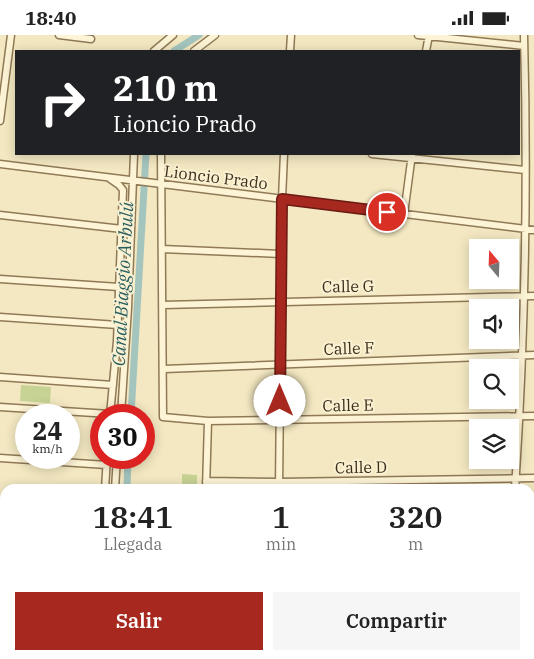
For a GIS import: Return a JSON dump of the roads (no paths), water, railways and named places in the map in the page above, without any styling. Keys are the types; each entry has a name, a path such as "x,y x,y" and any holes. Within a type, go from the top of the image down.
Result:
{"street":[{"path":"0,121 11,35"},
{"path":"59,35 91,39"},
{"path":"155,50 174,35"},
{"path":"195,50 215,35"},
{"path":"290,50 291,35"},
{"path":"418,35 524,46"},
{"path":"516,484 523,355 525,170 522,113 524,35"},
{"path":"426,50 429,36"},
{"path":"122,404 128,309 134,155"},
{"path":"161,155 158,183 162,249 164,369"},
{"path":"280,484 281,254 284,155"},
{"path":"392,155 525,170"},
{"path":"404,214 412,156"},
{"name":"Lioncio Prado","path":"0,164 534,231"},
{"path":"107,177 123,190 118,325 111,404"},
{"path":"0,215 122,229"},
{"path":"162,249 281,254"},
{"path":"0,279 119,287"},
{"name":"Calle G","path":"163,305 534,296"},
{"path":"0,317 118,325"},
{"name":"Calle F","path":"164,369 534,355"},
{"name":"Calle E","path":"164,369 163,417 208,421 534,416"},
{"path":"0,377 113,385"},
{"path":"0,407 90,413"},
{"path":"206,481 208,421"},
{"path":"0,458 90,461"},
{"path":"105,484 106,469"},
{"path":"115,484 116,469"},
{"name":"Calle D","path":"319,484 534,478"},
{"name":"Calle D","path":"206,481 262,484"}],"waterway":[{"name":"Canal Biaggio Arbulú","path":"176,50 199,35"},
{"name":"Canal Biaggio Arbulú","path":"132,404 146,155"},
{"name":"Canal Biaggio Arbulú","path":"127,484 128,469"}]}
